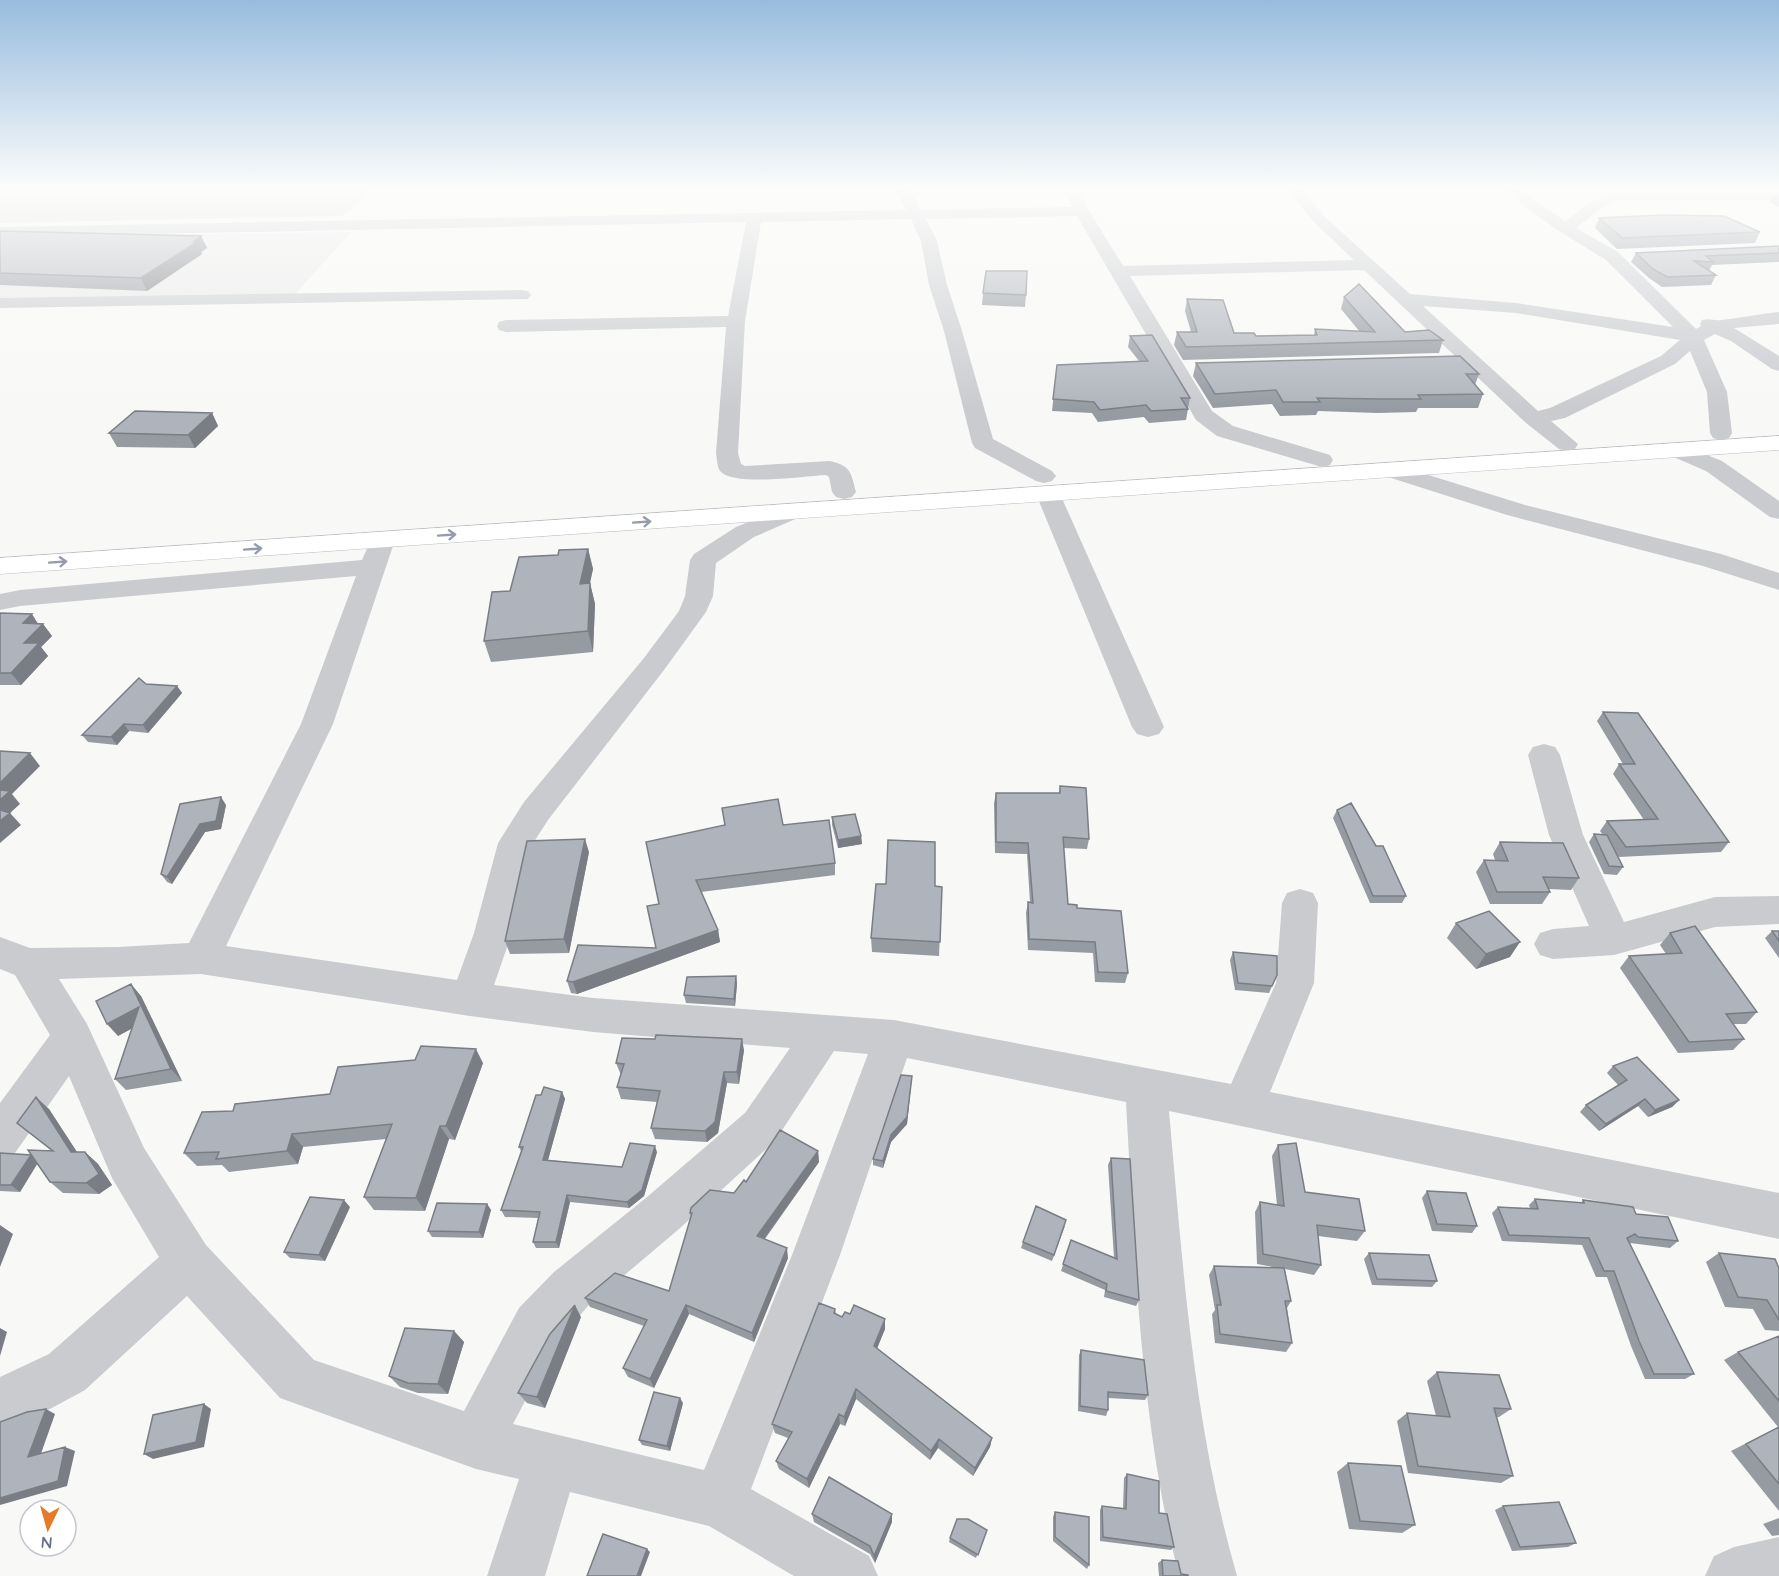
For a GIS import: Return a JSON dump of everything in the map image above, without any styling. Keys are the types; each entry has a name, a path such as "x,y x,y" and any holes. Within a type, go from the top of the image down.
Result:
{"main road":[{"path":"0,566 377,553 1046,485 1322,460 1779,429"},
{"path":"0,548 844,492 1393,471 1779,443"}],"street":[{"path":"746,263 736,321 727,453 730,468 742,473 830,468 840,473 844,492"},
{"path":"933,263 983,443 1046,485 1148,727"},
{"path":"1114,263 1204,415 1225,431 1322,460"},
{"path":"1367,263 1534,418 1567,444"},
{"path":"1620,263 1670,311 1693,337 1717,392 1721,433"},
{"path":"1119,271 1370,265"},
{"path":"0,303 522,295"},
{"path":"1407,299 1516,308 1693,337"},
{"path":"1670,311 1717,326 1738,337 1779,365"},
{"path":"1534,418 1557,413 1668,360 1693,337 1717,326 1779,318"},
{"path":"507,326 736,321"},
{"path":"1448,360 1472,360"},
{"path":"1177,368 1200,367"},
{"path":"1677,450 1714,466 1779,512"},
{"path":"1393,471 1516,510 1712,560 1779,582"},
{"path":"470,999 493,933 514,843 536,811 654,664 692,612 699,596 703,560 745,532 792,512"},
{"path":"0,602 377,553 317,724 201,958"},
{"path":"1544,755 1566,835 1614,940"},
{"path":"1243,1106 1295,983 1300,903"},
{"path":"1554,944 1614,940 1715,912 1779,910"},
{"path":"14,958 118,963 201,958 470,999 593,1015 894,1038 1243,1106 1779,1216"},
{"path":"14,958 73,1037 128,1163 189,1262 298,1380 476,1442 719,1500 849,1576"},
{"path":"476,1442 537,1326 571,1289 663,1213 760,1127 824,1032"},
{"path":"0,1138 73,1037"},
{"path":"719,1500 816,1255 894,1038"},
{"path":"1146,1087 1165,1344 1191,1513 1208,1576"},
{"path":"0,1403 32,1391 67,1372 189,1262"},
{"path":"516,1576 552,1460"},
{"path":"1734,1576 1779,1565"}],"shaded area":[{"path":"0,263 324,263 290,300 0,305"}],"building":[{"path":"0,263 165,263 141,278 0,273"},
{"path":"1646,263 1696,263 1716,275 1667,277"},
{"path":"986,271 1027,271 1026,295 983,293"},
{"path":"1359,284 1405,332 1429,330 1443,340 1186,347 1177,332 1197,332 1187,299 1223,300 1234,333 1254,333 1256,336 1317,335 1315,329 1375,332 1344,297"},
{"path":"1152,335 1190,398 1181,398 1188,409 1151,411 1146,405 1100,410 1094,402 1053,399 1057,365 1148,361 1130,336"},
{"path":"1460,356 1479,374 1466,374 1483,394 1418,395 1421,399 1317,398 1320,402 1283,402 1276,390 1215,394 1196,363"},
{"path":"135,411 212,413 188,435 109,433"},
{"path":"588,549 580,584 590,583 588,631 484,641 492,592 510,591 519,557 558,555 559,550"},
{"path":"0,613 32,614 23,623 43,624 24,643 39,643 11,673 0,673"},
{"path":"139,678 146,684 177,686 143,725 124,724 111,737 82,735"},
{"path":"1603,712 1638,713 1729,842 1626,847 1607,821 1658,819 1619,764 1635,764"},
{"path":"0,751 30,753 0,783"},
{"path":"1060,786 1086,788 1089,839 1063,837 1068,904 1077,905 1077,908 1121,911 1128,973 1098,972 1095,942 1029,939 1028,902 1033,903 1028,843 996,842 996,793 1060,793"},
{"path":"0,790 10,791 0,800"},
{"path":"221,797 216,821 200,824 167,877 161,874 180,804"},
{"path":"778,799 783,825 829,820 835,863 696,880 718,930 573,982 567,981 578,945 656,948 647,906 659,904 646,842 725,825 722,808"},
{"path":"1351,803 1376,846 1383,846 1406,896 1373,896 1337,810"},
{"path":"0,810 10,813 0,821"},
{"path":"855,814 861,836 838,840 832,817"},
{"path":"1594,834 1607,835 1623,867 1609,866"},
{"path":"585,839 564,939 505,941 527,841"},
{"path":"888,840 935,842 935,886 942,887 940,942 871,938 876,884 886,884"},
{"path":"1500,842 1563,843 1579,878 1543,877 1550,892 1497,892 1484,860 1508,861"},
{"path":"1489,911 1520,942 1486,954 1456,923"},
{"path":"1695,926 1757,1012 1726,1014 1744,1039 1689,1042 1629,956 1682,953 1670,933"},
{"path":"1772,931 1779,931 1779,941"},
{"path":"1233,952 1277,956 1277,975 1272,986 1238,983"},
{"path":"736,976 734,999 684,995 687,977"},
{"path":"131,984 171,1069 115,1079 139,1007 107,1024 96,1001"},
{"path":"656,1035 742,1039 737,1072 724,1072 715,1122 705,1131 651,1128 660,1091 617,1087 624,1064 616,1063 622,1038 655,1039"},
{"path":"421,1046 476,1049 446,1126 440,1126 416,1198 364,1197 392,1124 292,1134 287,1151 216,1159 219,1152 184,1153 202,1112 233,1111 235,1104 330,1094 338,1067 415,1060"},
{"path":"1637,1057 1679,1100 1655,1110 1645,1099 1606,1124 1586,1105 1627,1080 1613,1066"},
{"path":"901,1075 912,1076 907,1117 891,1135 883,1161 873,1159"},
{"path":"544,1087 562,1092 543,1160 622,1167 630,1143 655,1146 642,1190 627,1202 567,1195 556,1242 533,1242 540,1212 501,1210 523,1147 519,1147 536,1095 541,1095"},
{"path":"36,1097 71,1152 85,1152 99,1174 86,1183 50,1182 28,1150 53,1151 17,1123"},
{"path":"780,1130 818,1151 757,1236 787,1248 752,1333 686,1305 650,1379 623,1368 647,1320 585,1298 615,1273 669,1291 692,1213 690,1213 691,1208 710,1190 734,1193 744,1180 746,1182"},
{"path":"1296,1143 1305,1192 1359,1199 1365,1231 1317,1225 1321,1265 1263,1254 1260,1202 1284,1206 1278,1145"},
{"path":"0,1153 31,1155 11,1185 0,1185"},
{"path":"1111,1158 1130,1159 1139,1300 1106,1291 1107,1284 1063,1264 1071,1240 1117,1259"},
{"path":"1427,1191 1466,1193 1477,1226 1437,1224"},
{"path":"310,1197 344,1200 319,1255 284,1252"},
{"path":"1535,1199 1584,1203 1583,1200 1633,1207 1636,1214 1668,1217 1678,1241 1638,1237 1635,1234 1627,1238 1694,1374 1654,1374 1639,1341 1614,1271 1604,1271 1589,1238 1509,1235 1498,1207 1538,1209"},
{"path":"437,1203 487,1204 479,1232 428,1231"},
{"path":"1036,1206 1066,1220 1054,1255 1023,1242"},
{"path":"1369,1253 1429,1255 1437,1281 1377,1279"},
{"path":"1719,1253 1775,1259 1779,1268 1779,1320 1767,1300 1738,1297"},
{"path":"1214,1266 1284,1268 1291,1301 1285,1301 1292,1343 1220,1334 1217,1305 1221,1305"},
{"path":"819,1303 835,1309 834,1313 842,1317 845,1312 850,1314 854,1305 885,1319 874,1346 992,1438 975,1468 939,1439 931,1451 856,1389 844,1417 839,1414 807,1479 776,1461 792,1432 772,1424"},
{"path":"575,1305 537,1397 518,1393 550,1334"},
{"path":"405,1328 454,1331 438,1384 408,1383 389,1376"},
{"path":"1779,1336 1779,1401 1738,1352"},
{"path":"1081,1350 1144,1360 1148,1395 1108,1392 1108,1410 1080,1406"},
{"path":"1437,1372 1499,1375 1511,1409 1494,1408 1513,1476 1418,1466 1407,1413 1450,1417"},
{"path":"654,1392 680,1398 667,1446 639,1440"},
{"path":"204,1404 196,1442 144,1454 153,1415"},
{"path":"46,1409 28,1457 65,1447 58,1481 0,1498 0,1422 27,1412"},
{"path":"1779,1427 1779,1484 1746,1444"},
{"path":"1348,1463 1401,1466 1415,1525 1360,1521"},
{"path":"1127,1474 1159,1481 1159,1513 1167,1514 1174,1547 1103,1537 1102,1506 1126,1509"},
{"path":"829,1477 892,1514 874,1556 870,1546 812,1514"},
{"path":"1559,1502 1576,1543 1520,1547 1503,1506"},
{"path":"1055,1512 1089,1517 1089,1565 1055,1537"},
{"path":"957,1519 968,1519 987,1530 978,1555 950,1538"},
{"path":"603,1534 647,1549 637,1576 587,1576"},
{"path":"1162,1560 1178,1561 1181,1574 1188,1576 1163,1576"}]}
